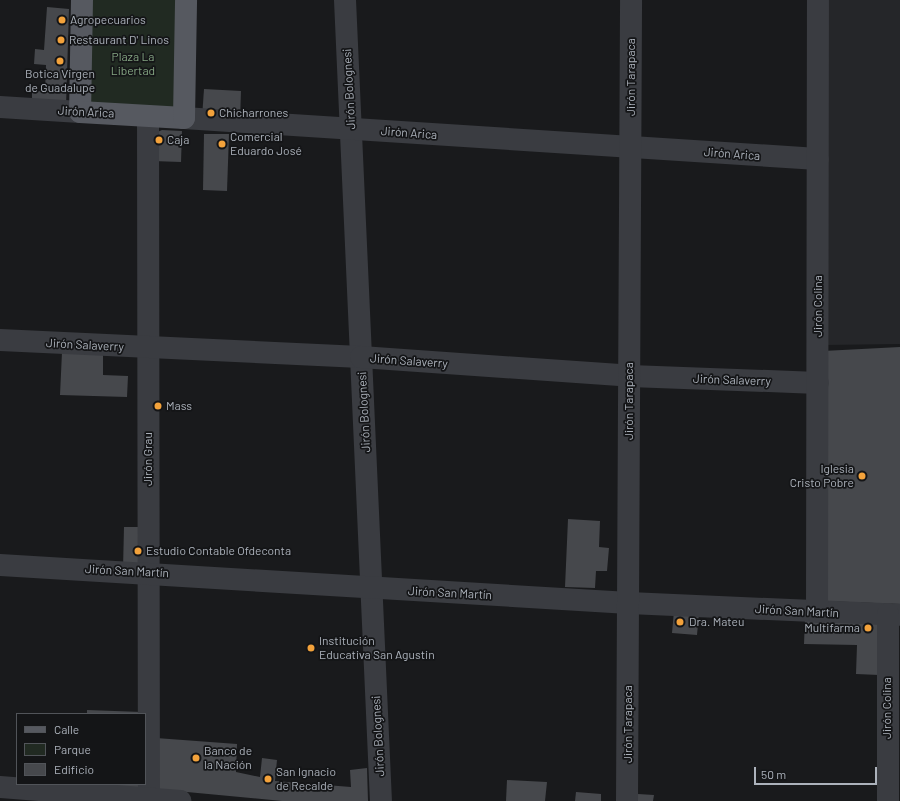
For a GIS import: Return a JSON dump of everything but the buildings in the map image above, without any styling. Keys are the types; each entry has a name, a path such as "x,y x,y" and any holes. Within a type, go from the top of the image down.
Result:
{"main road":[{"path":"80,112 82,0"},
{"path":"184,118 186,0"},
{"name":"Jirón Arica","path":"80,112 184,118"}],"street":[{"name":"Jirón Bolognesi","path":"345,0 381,801"},
{"name":"Jirón Tarapaca","path":"627,801 631,0"},
{"name":"Jirón Colina","path":"817,612 818,0"},
{"name":"Jirón Arica","path":"0,107 80,112"},
{"name":"Jirón Grau","path":"148,116 149,800"},
{"name":"Jirón Arica","path":"184,118 818,159"},
{"name":"Jirón Salaverry","path":"0,340 148,349 361,357 630,376 818,383"},
{"name":"Jirón San Martín","path":"0,565 148,572 372,588 817,612 894,614"},
{"name":"Jirón Colina","path":"888,801 893,709 894,614"},
{"path":"0,788 149,800 180,801"}],"shaded area":[{"path":"826,0 900,0 900,344 826,345"}],"green space":[{"name":"Plaza La Libertad","path":"92,0 177,0 176,111 89,105"}],"place":[{"name":"Agropecuarios","path":"62,20"},
{"name":"Restaurant D' Linos","path":"61,40"},
{"name":"Botica Virgen de Guadalupe","path":"60,61"},
{"name":"Chicharrones","path":"211,113"},
{"name":"Caja","path":"159,140"},
{"name":"Comercial Eduardo José","path":"222,144"},
{"name":"Mass","path":"158,406"},
{"name":"Iglesia Cristo Pobre","path":"862,476"},
{"name":"Estudio Contable Ofdeconta","path":"138,551"},
{"name":"Dra. Mateu","path":"680,622"},
{"name":"Multifarma","path":"868,628"},
{"name":"Institución Educativa San Agustin","path":"311,648"},
{"name":"Banco de la Nación","path":"196,758"},
{"name":"San Ignacio de Recalde","path":"268,779"}]}
